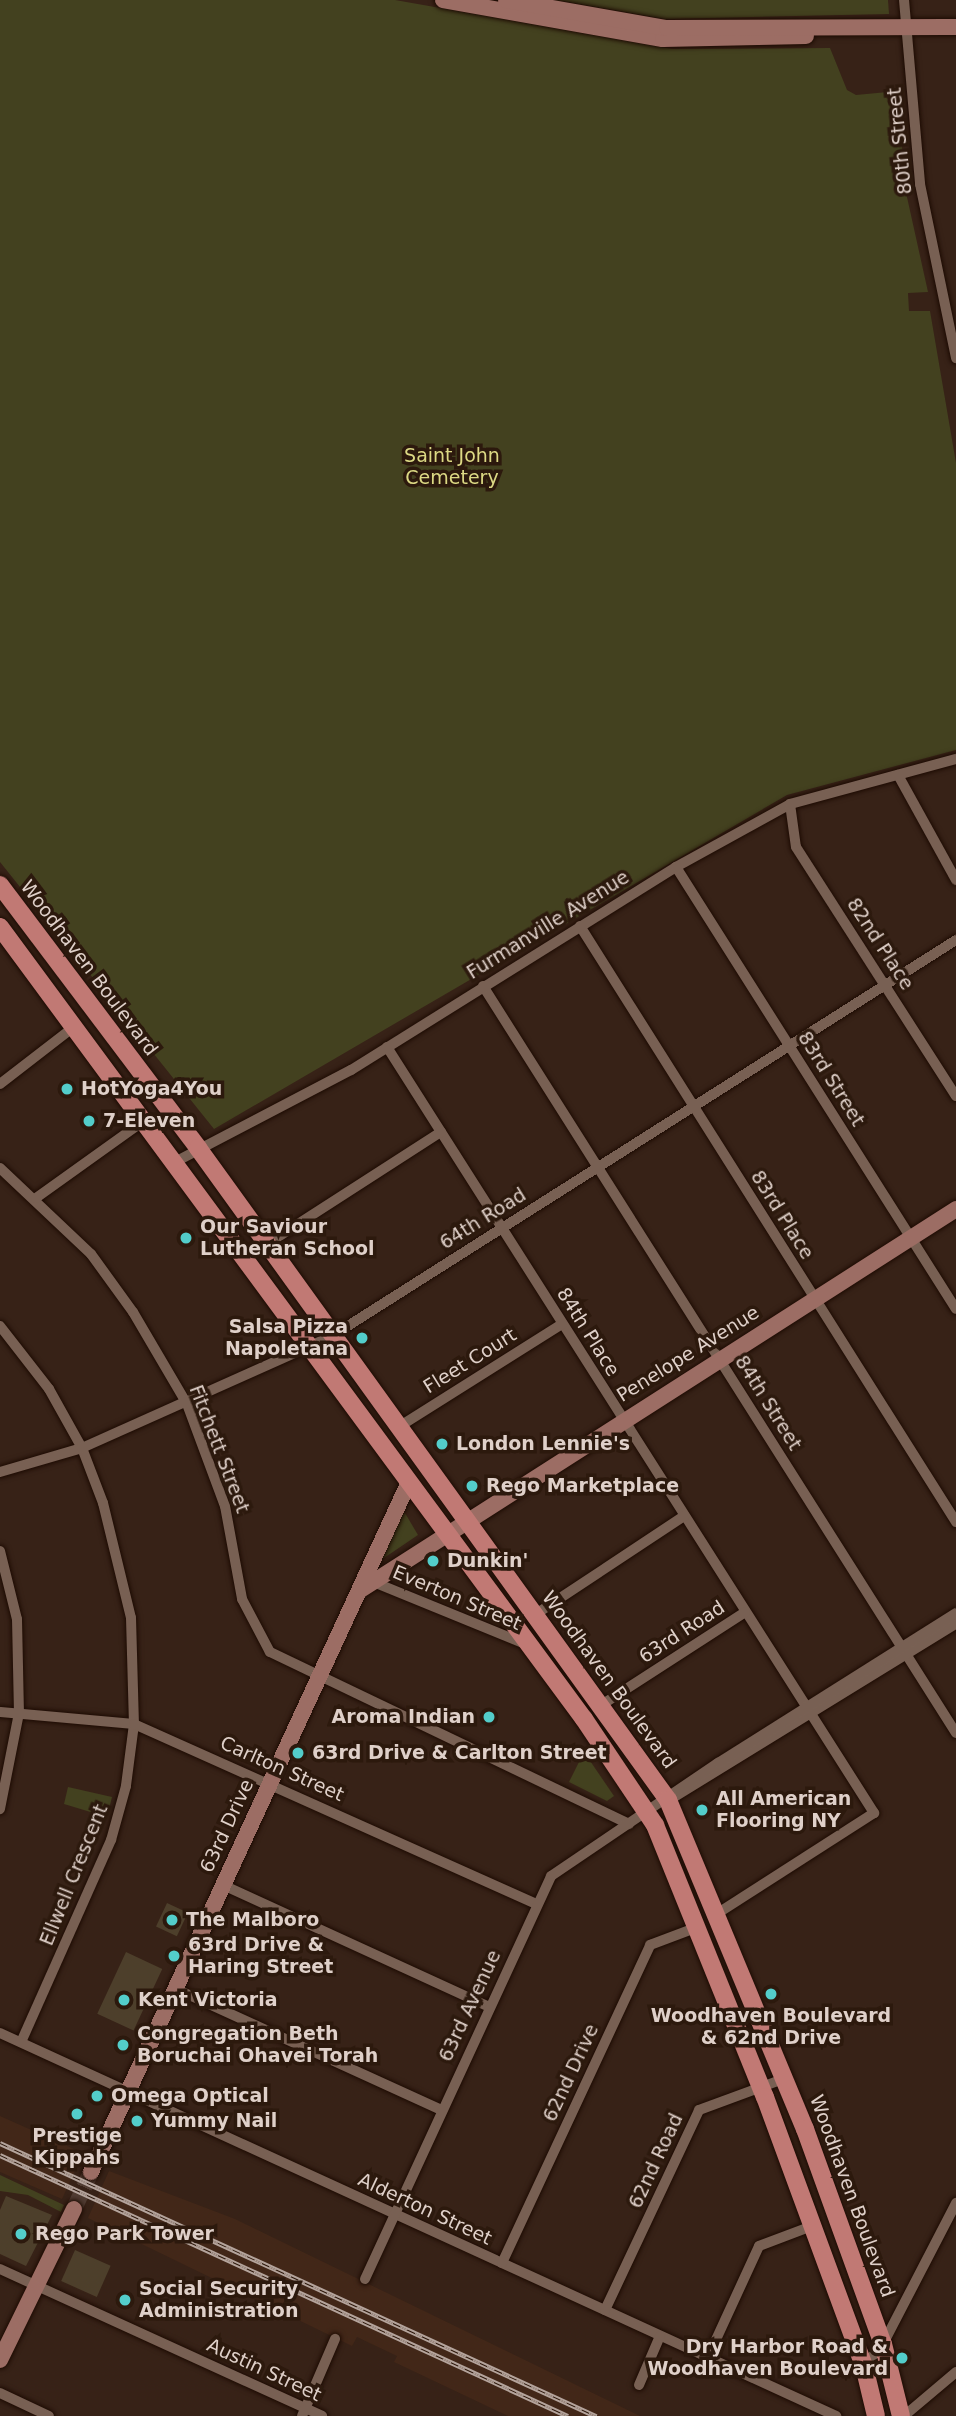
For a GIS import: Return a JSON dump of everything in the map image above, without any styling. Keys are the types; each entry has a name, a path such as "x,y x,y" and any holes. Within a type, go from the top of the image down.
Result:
{"main road":[{"name":"Woodhaven Boulevard","path":"0,885 198,1147 397,1428 603,1704 668,1800 720,1912 786,2077 883,2344 902,2416"},
{"path":"2,934 145,1120 307,1348 530,1646 647,1812 698,1927 761,2087 864,2366 876,2416"}],"street":[{"path":"443,0 663,39 797,37 846,30"},
{"path":"506,0 667,27 846,30 956,27"},
{"name":"80th Street","path":"904,0 920,184 956,359"},
{"name":"Furmanville Avenue","path":"175,1162 198,1147 387,1047 676,867 790,804 956,759"},
{"path":"898,775 956,880"},
{"name":"82nd Place","path":"790,804 796,847 886,985 951,1078 956,1096"},
{"name":"83rd Street","path":"676,867 956,1309"},
{"name":"83rd Place","path":"580,926 956,1522"},
{"name":"64th Road","path":"0,1472 82,1448 187,1404 332,1336 956,940"},
{"name":"84th Street","path":"483,986 956,1733"},
{"path":"0,1084 75,1026"},
{"name":"84th Place","path":"387,1047 874,1813 720,1912"},
{"path":"36,1198 145,1120"},
{"path":"267,1244 441,1132"},
{"name":"Fitchett Street","path":"0,1168 36,1198 91,1254 133,1312 187,1404 225,1506 242,1600 270,1652 318,1679 629,1824"},
{"name":"Penelope Avenue","path":"444,1534 956,1209"},
{"name":"Fleet Court","path":"397,1428 562,1324"},
{"name":"Ellwell Crescent","path":"0,1326 49,1389 82,1448 103,1503 131,1618 134,1724 126,1786 111,1840 21,2042"},
{"path":"357,1593 408,1483"},
{"path":"536,1614 684,1516"},
{"name":"63rd Drive","path":"91,2172 357,1593 444,1534"},
{"path":"0,1551 17,1619 19,1713 0,1809"},
{"name":"Everton Street","path":"371,1581 530,1646"},
{"name":"63rd Road","path":"603,1704 745,1612"},
{"name":"63rd Avenue","path":"904,1652 956,1613"},
{"name":"63rd Avenue","path":"365,2279 551,1876 647,1812 668,1800 684,1796 808,1712 904,1652 956,1624"},
{"name":"Carlton Street","path":"0,1712 134,1724 270,1782 537,1904"},
{"path":"223,1885 489,2007"},
{"name":"62nd Drive","path":"502,2263 650,1945 698,1927"},
{"path":"176,1989 442,2110"},
{"name":"Alderton Street","path":"0,2033 836,2416"},
{"name":"62nd Road","path":"605,2310 699,2110 786,2077"},
{"path":"864,2366 883,2344 956,2203"},
{"path":"0,2360 74,2208"},
{"path":"708,2357 759,2246 812,2226"},
{"name":"Austin Street","path":"0,2269 304,2412 322,2416"},
{"path":"639,2385 660,2336"},
{"path":"304,2412 335,2339"},
{"path":"902,2416 956,2372"},
{"path":"0,2393 49,2416"}],"shaded area":[{"path":"0,2116 83,2153 62,2199 0,2172"},
{"path":"109,2171 235,2219 640,2416 508,2416 394,2362 397,2356 357,2337 352,2346 88,2218"}],"green space":[{"name":"Saint John Cemetery","path":"0,0 395,0 672,49 830,48 847,90 856,95 898,91 905,188 928,292 908,293 909,311 930,311 956,463 956,750 787,795 214,1129 0,862"},
{"path":"556,0 888,0 889,14 665,19"},
{"path":"405,1513 418,1535 378,1562 402,1514"},
{"path":"584,1752 614,1796 607,1801 569,1782"},
{"path":"68,1787 112,1797 107,1817 64,1804"},
{"path":"0,2175 64,2205 61,2212 28,2195 0,2191"}],"building":[{"name":"The Malboro","path":"167,1903 188,1913 177,1936 156,1927"},
{"name":"Kent Victoria","path":"126,1952 162,1969 134,2031 97,2014"},
{"name":"Rego Park Tower","path":"6,2196 52,2215 26,2266 0,2254 0,2210"},
{"path":"75,2250 111,2266 97,2297 61,2281"}],"tunnel":[{"path":"74,2209 91,2172"}],"railway":[{"path":"0,2143 596,2416"},
{"path":"0,2155 568,2416"}],"place":[{"name":"HotYoga4You","path":"67,1089"},
{"name":"7-Eleven","path":"89,1121"},
{"name":"Our Saviour Lutheran School","path":"186,1238"},
{"name":"Salsa Pizza Napoletana","path":"362,1338"},
{"name":"London Lennie's","path":"442,1444"},
{"name":"Rego Marketplace","path":"472,1486"},
{"name":"Dunkin'","path":"433,1561"},
{"name":"Aroma Indian","path":"489,1717"},
{"name":"63rd Drive & Carlton Street","path":"298,1753"},
{"name":"All American Flooring NY","path":"702,1810"},
{"name":"The Malboro","path":"172,1920"},
{"name":"63rd Drive & Haring Street","path":"174,1956"},
{"name":"Woodhaven Boulevard & 62nd Drive","path":"771,1994"},
{"name":"Kent Victoria","path":"124,2000"},
{"name":"Congregation Beth Boruchai Ohavei Torah","path":"123,2045"},
{"name":"Omega Optical","path":"97,2096"},
{"name":"Prestige Kippahs","path":"77,2114"},
{"name":"Yummy Nail","path":"137,2121"},
{"name":"Rego Park Tower","path":"21,2234"},
{"name":"Social Security Administration","path":"125,2300"},
{"name":"Dry Harbor Road & Woodhaven Boulevard","path":"902,2358"}]}
